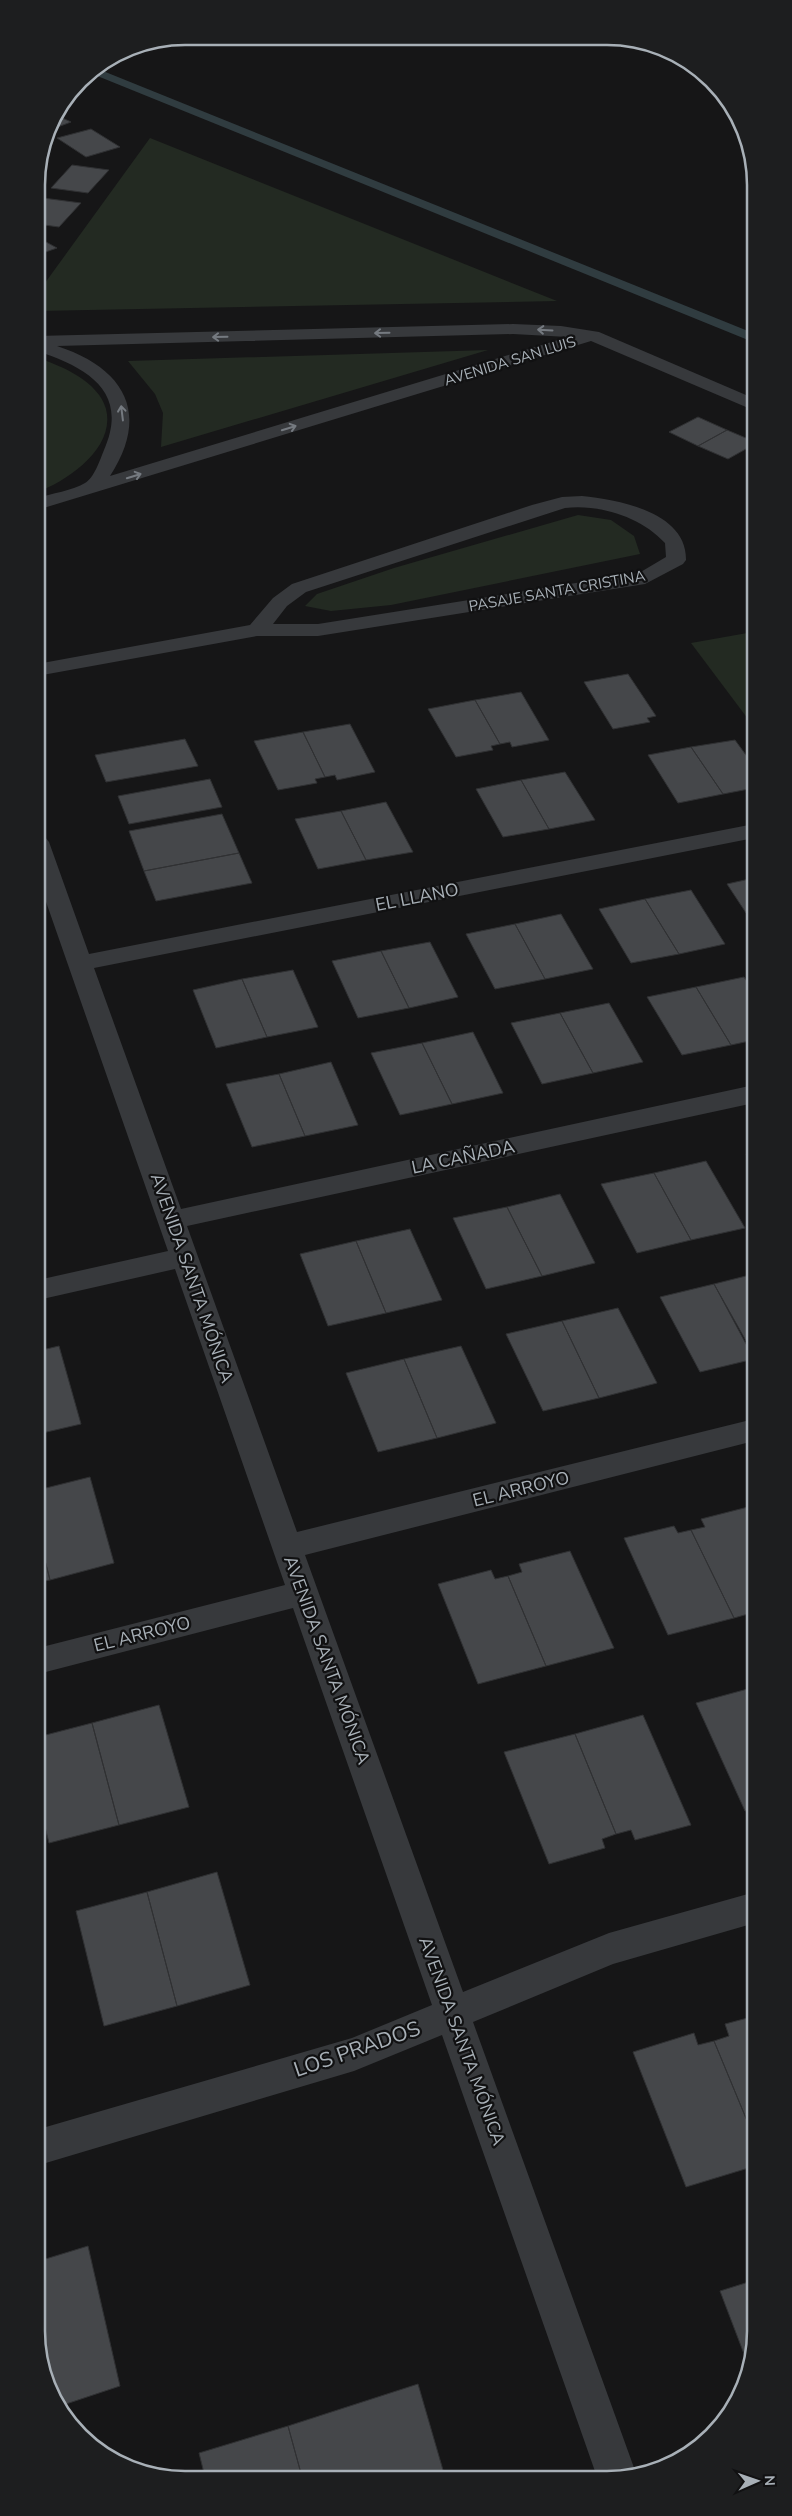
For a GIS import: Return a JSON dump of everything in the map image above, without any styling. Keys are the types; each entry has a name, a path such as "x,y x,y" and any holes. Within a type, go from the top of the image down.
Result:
{"street":[{"name":"AVENIDA SAN LUIS","path":"45,341 522,329 561,330 593,336"},
{"name":"AVENIDA SAN LUIS","path":"45,502 593,336"},
{"path":"593,336 747,402"},
{"path":"45,348 64,355 102,376 113,389 120,402 124,417 117,451 107,470 92,488"},
{"name":"PASAJE SANTA CRISTINA","path":"45,669 257,630 318,630 645,578 663,570 676,560 675,543 660,528 642,517 621,509 569,502 539,509 299,588 280,602 257,630"},
{"name":"EL LLANO","path":"80,963 747,832"},
{"name":"AVENIDA SANTA MÓNICA","path":"45,866 615,2471"},
{"name":"LA CAÑADA","path":"172,1220 747,1096"},
{"path":"45,1288 185,1257"},
{"name":"EL ARROYO","path":"287,1547 747,1432"},
{"name":"EL ARROYO","path":"45,1659 304,1593"},
{"name":"LOS PRADOS","path":"45,2145 354,2054 609,1950 747,1909"}],"shaded area":[{"path":"150,138 557,301 45,311 45,283"},
{"path":"488,350 161,447 163,413 155,394 128,361"},
{"path":"45,361 68,370 96,391 106,409 107,423 104,437 96,450 75,471 45,489"},
{"path":"578,515 611,520 634,536 640,554 391,605 331,611 305,606 317,594 394,568"},
{"path":"747,633 747,718 691,643"}],"building":[{"path":"62,118 71,122 58,127"},
{"path":"91,129 120,147 86,157 57,138"},
{"path":"72,165 109,170 88,193 51,188"},
{"path":"45,198 81,203 59,227 45,225"},
{"path":"45,241 57,248 45,252"},
{"path":"698,417 727,430 698,446 669,432"},
{"path":"727,430 747,438 747,448 728,459 698,446"},
{"path":"628,674 656,716 647,718 650,722 613,729 584,682"},
{"path":"521,692 549,740 512,747 510,742 500,744 475,700"},
{"path":"475,700 500,744 491,746 493,750 456,757 428,709"},
{"path":"350,724 375,772 337,780 335,775 325,777 303,732"},
{"path":"303,732 325,777 315,779 317,783 278,790 254,741"},
{"path":"185,739 198,766 106,782 95,755"},
{"path":"735,740 747,756 747,789 723,794 691,747"},
{"path":"691,747 723,794 678,803 648,755"},
{"path":"565,772 595,820 549,829 521,780"},
{"path":"210,779 222,807 129,824 118,796"},
{"path":"521,780 549,829 503,837 476,789"},
{"path":"386,802 413,852 366,860 341,811"},
{"path":"341,811 366,860 318,869 295,819"},
{"path":"222,814 239,853 144,871 129,831"},
{"path":"239,853 252,883 156,901 144,871"},
{"path":"747,880 747,914 727,884"},
{"path":"691,890 725,944 679,954 645,899"},
{"path":"645,899 679,954 631,963 599,909"},
{"path":"561,914 593,969 545,979 515,924"},
{"path":"515,924 545,979 495,989 466,934"},
{"path":"430,942 458,997 409,1008 381,951"},
{"path":"381,951 409,1008 358,1018 332,961"},
{"path":"293,970 318,1027 267,1037 242,979"},
{"path":"744,977 747,982 747,1042 731,1045 696,987"},
{"path":"242,979 267,1037 216,1048 193,990"},
{"path":"696,987 731,1045 682,1055 647,997"},
{"path":"609,1003 643,1062 593,1073 560,1013"},
{"path":"560,1013 593,1073 542,1084 511,1023"},
{"path":"473,1032 503,1093 452,1104 422,1043"},
{"path":"422,1043 452,1104 400,1115 371,1053"},
{"path":"331,1062 358,1125 305,1136 279,1074"},
{"path":"279,1074 305,1136 252,1147 226,1084"},
{"path":"706,1161 745,1228 691,1240 654,1173"},
{"path":"654,1173 691,1240 637,1253 601,1184"},
{"path":"560,1194 595,1263 542,1276 507,1207"},
{"path":"507,1207 542,1276 486,1289 453,1218"},
{"path":"410,1229 442,1300 386,1313 356,1241"},
{"path":"356,1241 386,1313 328,1326 300,1254"},
{"path":"747,1276 747,1343 714,1284"},
{"path":"714,1284 747,1346 747,1361 700,1372 660,1297"},
{"path":"618,1308 657,1383 599,1398 562,1321"},
{"path":"562,1321 599,1398 543,1411 506,1334"},
{"path":"59,1346 81,1424 45,1432 45,1349"},
{"path":"461,1346 496,1423 437,1438 404,1359"},
{"path":"404,1359 437,1438 378,1452 346,1373"},
{"path":"90,1477 114,1563 50,1580 45,1560 45,1488"},
{"path":"747,1507 747,1614 734,1618 691,1530 705,1527 701,1519"},
{"path":"674,1526 678,1533 691,1530 734,1618 668,1635 624,1538"},
{"path":"570,1551 614,1648 546,1666 508,1576 522,1572 519,1564"},
{"path":"45,1560 50,1580 45,1581"},
{"path":"491,1570 495,1579 508,1576 546,1666 478,1684 438,1584"},
{"path":"747,1689 747,1810 745,1811 696,1703"},
{"path":"159,1705 189,1807 119,1825 92,1723"},
{"path":"643,1715 691,1825 635,1840 631,1830 616,1834 575,1734"},
{"path":"92,1723 119,1825 49,1843 45,1827 45,1735"},
{"path":"575,1734 616,1834 602,1839 605,1848 549,1864 504,1752"},
{"path":"217,1872 250,1985 177,2006 147,1892"},
{"path":"147,1892 177,2006 104,2026 76,1911"},
{"path":"747,2018 747,2121 714,2041 729,2036 725,2024"},
{"path":"694,2033 698,2045 714,2041 747,2121 747,2168 686,2187 633,2052"},
{"path":"88,2246 120,2386 66,2404 59,2393 52,2376 45,2340 45,2259"},
{"path":"747,2283 747,2340 744,2355 720,2291"},
{"path":"418,2384 443,2471 300,2471 288,2426"},
{"path":"288,2426 300,2471 204,2471 199,2453"}],"waterway":[{"path":"101,74 747,336"}]}
